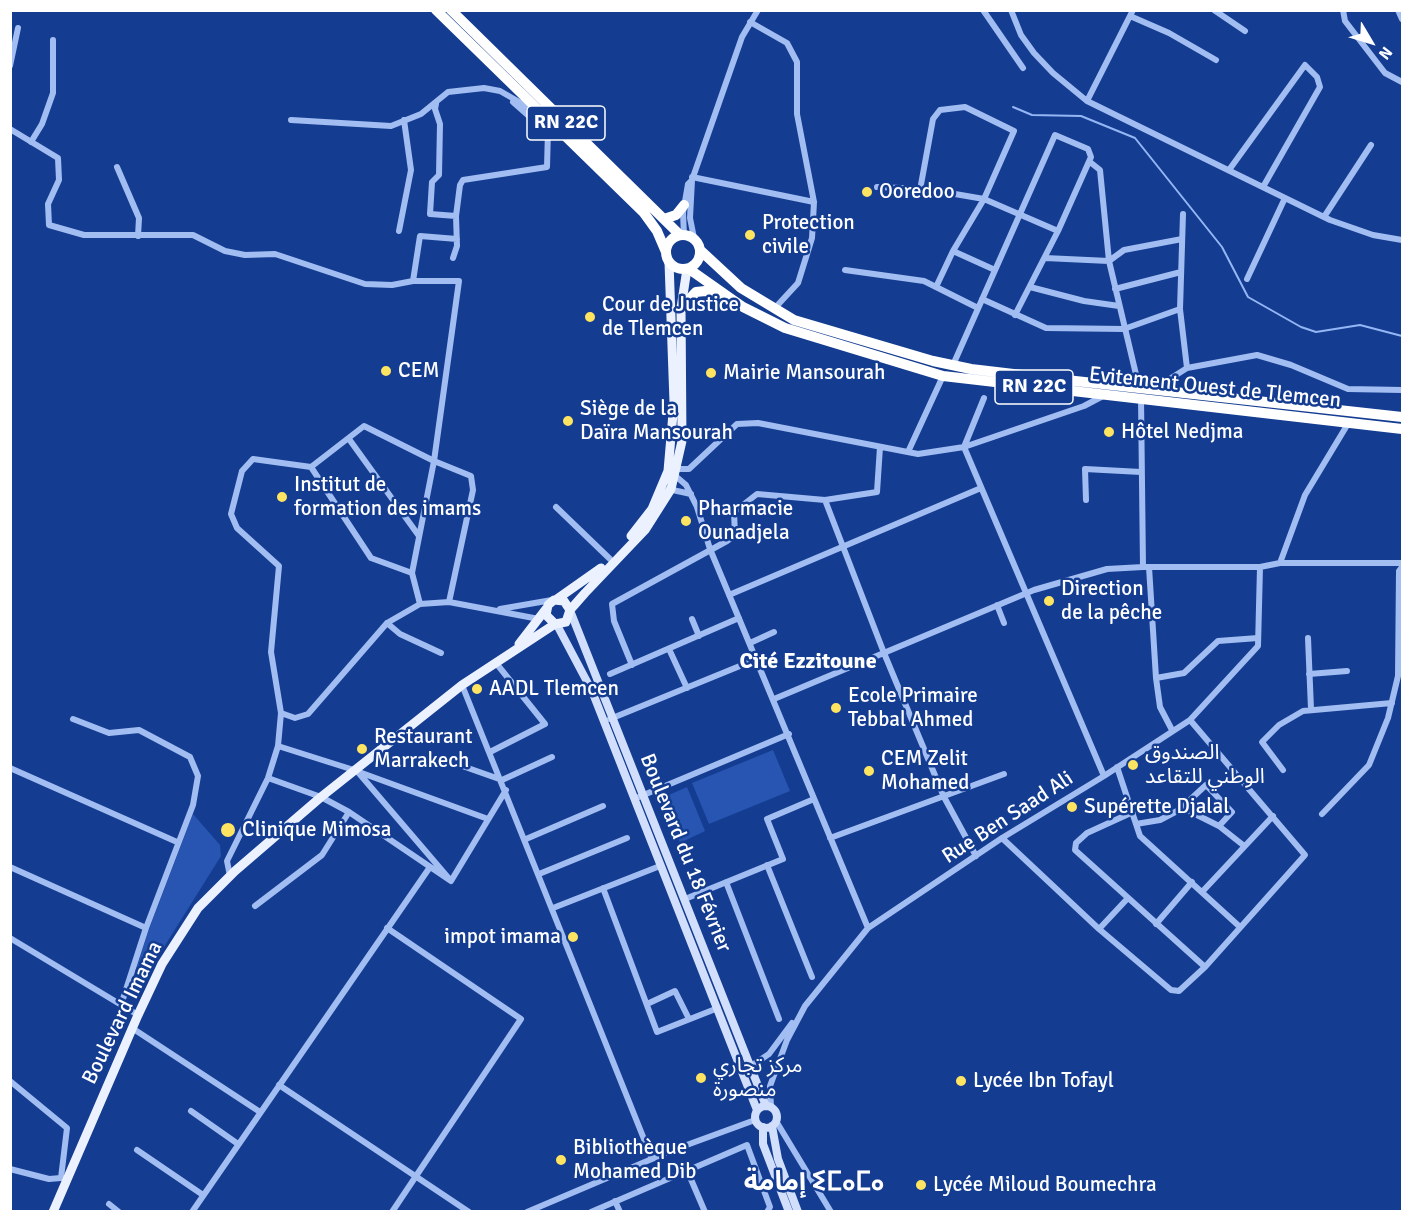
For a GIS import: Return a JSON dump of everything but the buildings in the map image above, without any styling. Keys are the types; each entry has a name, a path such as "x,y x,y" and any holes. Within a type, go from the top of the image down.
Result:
{"highway":[{"name":"RN 22C","path":"436,10 540,114 549,129 644,213 657,231 668,257"},
{"name":"RN 22C","path":"451,10 664,219 686,236"},
{"path":"664,219 676,215 684,205"},
{"path":"686,236 700,250 699,260 688,269 677,268 668,257 668,245 686,236"},
{"name":"Evitement Ouest de Tlemcen","path":"700,250 741,288 794,320 953,365 1402,429"},
{"name":"Evitement Ouest de Tlemcen","path":"688,269 728,297 785,327 943,376 1103,395 1154,389 1402,416"},
{"path":"681,308 692,295 700,291 728,297"}],"main road":[{"path":"668,257 674,402 673,472"},
{"path":"667,488 645,520 610,559 586,581 555,600 549,619 566,621 571,611 645,530 667,488 682,441 681,308 688,269"},
{"path":"555,600 564,601 571,611"},
{"name":"Boulevard du 18 Février","path":"571,611 660,866 719,1008 765,1108"},
{"name":"Boulevard du 18 Février","path":"549,619 575,655 608,720"},
{"name":"Boulevard Imama","path":"512,652 549,619"},
{"name":"Boulevard Imama","path":"53,1212 64,1178 162,964 198,909 230,876 321,797 357,771 462,685 512,652 549,619"},
{"name":"Boulevard du 18 Février","path":"638,798 685,899 751,1066 765,1108"},
{"path":"770,1125 755,1120 765,1108 775,1112 763,1144 789,1212"},
{"path":"770,1125 778,1159 798,1212"}],"street":[{"path":"686,236 684,205 688,184 742,37 758,10"},
{"path":"983,10 1023,68"},
{"path":"1011,10 1021,34 1034,53 1053,73 1087,101 1324,217 1373,236 1402,240"},
{"path":"1214,10 1245,31"},
{"path":"1343,10 1345,21 1385,73 1402,82"},
{"path":"1398,10 1402,19"},
{"path":"1087,101 1131,13 1216,60"},
{"path":"750,22 787,43 797,62 797,114 814,202 812,238 798,283 774,310"},
{"path":"10,66 18,28"},
{"path":"32,142 42,124 52,93 53,40"},
{"path":"1229,170 1305,65 1317,76 1320,87 1263,187"},
{"path":"291,120 391,126 421,114 448,92 484,88 504,94 540,114"},
{"path":"453,258 457,239 456,216 460,185 463,180 547,167 549,129 504,94"},
{"path":"436,104 435,110 440,124 439,175 432,182 430,214 456,216"},
{"path":"920,190 933,118 939,110 965,106 1014,131 984,199 953,251 936,287"},
{"path":"399,231 411,170 404,120"},
{"path":"10,129 58,158 59,180 48,204 49,225 84,236 193,235 225,251 244,255 275,254 365,284 392,285 413,281 459,281 434,461 412,573 420,604"},
{"path":"953,365 1055,135 1088,149 1090,162 1045,258 1015,315"},
{"path":"1324,217 1371,145"},
{"path":"1090,162 1100,170 1109,261 1140,392 1146,567 1156,678 1160,707 1172,730"},
{"path":"117,167 139,218 138,236"},
{"path":"692,178 814,202"},
{"path":"686,236 692,178"},
{"path":"877,187 920,190 984,199 1058,231"},
{"path":"1247,279 1286,198"},
{"path":"1183,214 1180,309 1187,368"},
{"path":"413,281 420,236 457,239"},
{"path":"1045,258 1109,261 1124,250 1182,238"},
{"path":"953,251 995,270"},
{"path":"845,270 924,281 978,308"},
{"path":"1115,289 1181,272"},
{"path":"1030,287 1084,301 1119,306"},
{"path":"982,299 1046,328 1124,329 1180,309"},
{"path":"1154,389 1187,368 1257,355 1291,365 1348,389 1402,390"},
{"path":"908,452 943,376"},
{"path":"868,928 710,549 691,494 673,472 689,469 737,424 758,423 918,454 964,447 1084,406 1103,395"},
{"path":"984,398 964,447 1104,776"},
{"path":"1280,563 1305,495 1350,422"},
{"path":"230,876 227,861 268,778 278,746 281,713 271,652 279,566 237,528 231,514 242,471 253,459 311,467 364,426 434,461 471,476 473,490 449,602"},
{"path":"349,439 419,536"},
{"path":"632,665 614,621 612,604 735,535 734,512 757,494 825,500 877,492 880,447"},
{"path":"311,467 371,558 412,573"},
{"path":"1086,500 1085,470 1141,472"},
{"path":"667,488 691,494"},
{"path":"729,595 981,488"},
{"path":"825,500 884,653 944,797 976,856"},
{"path":"556,507 610,559"},
{"path":"774,699 1025,593 1107,569 1260,567 1280,563 1402,565 1398,676 1392,703 1369,765 1322,813"},
{"name":"Rue Ben Saad Ali","path":"765,1108 770,1086 787,1040 804,1006 868,928 1002,838 1190,720 1258,646 1260,567"},
{"path":"281,713 295,718 308,714 387,623 420,604 449,602 500,609 555,600"},
{"path":"997,605 1004,622"},
{"path":"500,609 511,615 549,619"},
{"path":"610,675 739,618"},
{"path":"692,619 699,636"},
{"path":"387,623 400,633 441,653"},
{"path":"750,643 774,632"},
{"path":"1156,678 1184,674 1218,641 1258,638"},
{"path":"1308,638 1311,709"},
{"path":"669,649 687,688"},
{"path":"608,720 757,659"},
{"path":"490,752 545,724 496,663"},
{"path":"1309,674 1347,671"},
{"path":"462,685 526,839 652,1159"},
{"path":"1283,770 1262,742 1279,725 1311,709 1392,703"},
{"path":"73,719 109,733 139,730 190,757 195,766 198,786 146,928 122,1005"},
{"path":"1002,838 1100,929 1175,992 1205,967 1305,855 1190,720"},
{"path":"638,798 789,734"},
{"path":"278,746 357,771 488,819"},
{"path":"451,762 502,780 552,757"},
{"path":"1117,767 1140,836 1240,927"},
{"path":"10,768 177,842"},
{"path":"357,771 451,881"},
{"path":"830,838 1004,774"},
{"path":"268,778 321,797 349,812 451,881"},
{"path":"1136,824 1160,820 1179,810 1206,784 1232,812 1219,826"},
{"path":"451,881 506,790"},
{"path":"685,899 783,858 768,819 814,799"},
{"path":"526,839 603,806"},
{"path":"1179,810 1199,814 1243,845"},
{"path":"255,906 322,855 349,812"},
{"path":"1133,812 1092,830 1078,840 1075,847 1078,854 1205,967"},
{"path":"1202,892 1243,845 1273,816"},
{"path":"539,874 627,838"},
{"path":"767,865 812,977"},
{"path":"553,908 660,866"},
{"path":"10,867 146,928"},
{"path":"192,1212 430,867"},
{"path":"726,882 779,1019"},
{"path":"1156,924 1192,882"},
{"path":"603,888 657,1032 719,1008"},
{"path":"1100,929 1128,898"},
{"path":"387,928 521,1019 392,1212"},
{"path":"10,939 138,1015"},
{"path":"647,1004 675,991 689,1020"},
{"path":"751,1066 769,1054 804,1006"},
{"path":"132,1028 260,1112"},
{"path":"10,1081 67,1128 64,1178 49,1179 10,1169"},
{"path":"279,1085 469,1212"},
{"path":"191,1111 238,1144"},
{"path":"527,1212 652,1159 755,1120"},
{"path":"770,1125 831,1212"},
{"path":"591,1212 747,1145 770,1207 767,1212"},
{"path":"137,1150 203,1195"},
{"path":"687,1170 705,1212"},
{"path":"615,1201 620,1212"},
{"path":"109,1204 119,1212"}],"shaded area":[{"path":"773,750 790,791 709,824 692,783"},
{"path":"687,787 705,831 680,843 662,798"},
{"path":"193,814 220,845 221,856 132,998 129,997 148,932"}],"waterway":[{"path":"1013,107 1032,115 1081,116 1135,138 1222,247 1248,297 1301,327 1316,332 1360,325 1402,336"}],"place":[{"name":"Ooredoo","path":"867,192"},
{"name":"Protection civile","path":"750,235"},
{"name":"Cour de Justice de Tlemcen","path":"590,317"},
{"name":"CEM","path":"386,371"},
{"name":"Mairie Mansourah","path":"711,373"},
{"name":"Siège de la Daïra Mansourah","path":"568,421"},
{"name":"Hôtel Nedjma","path":"1109,432"},
{"name":"Institut de formation des imams","path":"282,497"},
{"name":"Pharmacie Ounadjela","path":"686,521"},
{"name":"Direction de la pêche","path":"1049,601"},
{"name":"AADL Tlemcen","path":"477,689"},
{"name":"Ecole Primaire Tebbal Ahmed","path":"836,708"},
{"name":"Restaurant Marrakech","path":"362,749"},
{"name":"الصندوق الوطني للتقاعد","path":"1133,765"},
{"name":"CEM Zelit Mohamed","path":"869,771"},
{"name":"Supérette Djalal","path":"1072,807"},
{"name":"Clinique Mimosa","path":"228,830"},
{"name":"impot imama","path":"573,937"},
{"name":"مركز تجاري منصورة","path":"701,1078"},
{"name":"Lycée Ibn Tofayl","path":"961,1081"},
{"name":"Bibliothèque Mohamed Dib","path":"561,1160"},
{"name":"Lycée Miloud Boumechra","path":"921,1185"}],"district":[{"name":"Cité Ezzitoune","path":"808,662"},
{"name":"إمامة ⵉⵎⴰⵎⴰ","path":"814,1183"}]}
